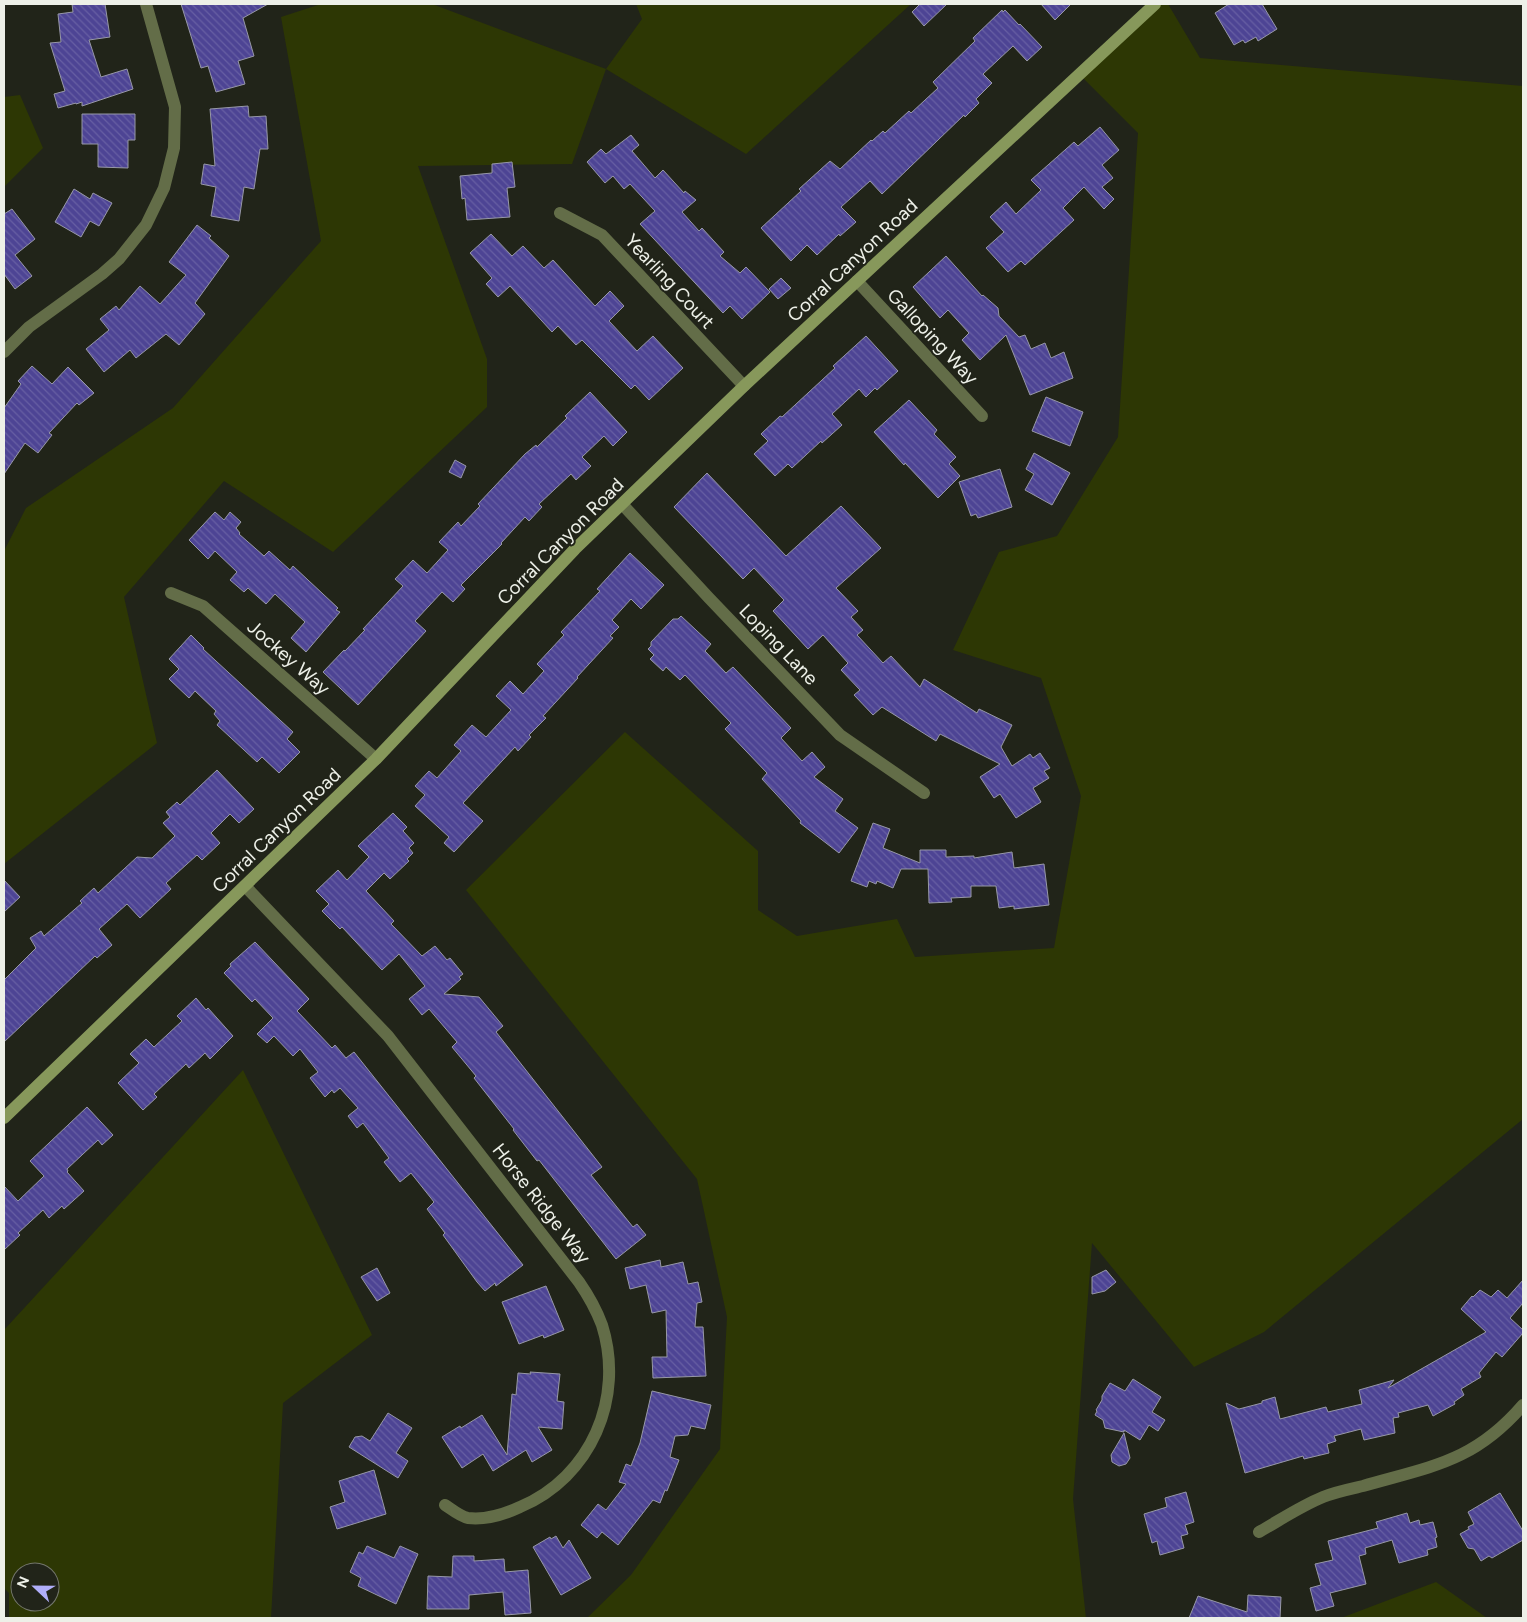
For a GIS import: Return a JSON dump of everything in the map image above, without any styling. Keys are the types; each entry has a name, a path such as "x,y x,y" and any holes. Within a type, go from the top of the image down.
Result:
{"main road":[{"name":"Corral Canyon Road","path":"4,1118 376,759 575,548 744,386 1155,4"}],"street":[{"path":"4,352 29,327 102,274 119,259 146,225 162,194 174,148 175,107 146,4"},
{"name":"Yearling Court","path":"560,213 602,235 744,386"},
{"name":"Galloping Way","path":"857,281 982,416"},
{"name":"Loping Lane","path":"622,504 840,735 924,793"},
{"name":"Jockey Way","path":"171,593 203,606 376,759"},
{"name":"Horse Ridge Way","path":"245,886 388,1036 579,1282 596,1310 602,1326 609,1359 610,1376 606,1402 599,1428 592,1444 571,1472 543,1495 511,1511 494,1516 467,1518 445,1505"},
{"path":"1259,1532 1323,1497 1435,1466 1462,1456 1488,1440 1523,1405"}],"green space":[{"path":"321,4 432,4 606,69 572,164 418,166 487,359 487,407 333,552 224,481 124,597 157,743 4,864 4,551 26,508 173,408 321,241 281,17"},
{"path":"636,4 911,4 746,154 606,69 642,19"},
{"path":"1156,4 1168,4 1200,58 1523,86 1523,1119 1264,1332 1194,1367 1092,1243 1073,1499 1086,1618 587,1618 631,1575 720,1449 727,1317 697,1179 466,890 625,732 758,851 758,910 797,936 897,919 915,957 1054,948 1081,796 1041,678 953,650 999,552 1057,536 1118,437 1138,133 1079,74"},
{"path":"20,95 43,148 4,187 4,97"},
{"path":"243,1070 372,1335 283,1403 271,1618 9,1618 9,1593 4,1588 4,1330"},
{"path":"1436,1582 1487,1618 1341,1618"}],"building":[{"path":"72,4 105,4 110,37 89,40 101,77 127,69 133,89 82,106 82,102 58,108 54,94 65,91 50,43 61,42 58,14 73,12"},
{"path":"181,4 268,4 243,18 254,56 238,61 245,84 216,92 208,66 201,68"},
{"path":"920,4 947,4 924,26 912,12"},
{"path":"1041,4 1071,4 1055,20"},
{"path":"1229,4 1262,4 1277,29 1258,41 1256,37 1245,43 1243,40 1234,45 1215,13"},
{"path":"1002,10 1003,12 1005,10 1042,47 1027,61 1013,46 983,74 992,83 976,99 979,103 965,117 964,115 882,194 870,181 841,207 856,222 840,236 839,234 817,255 807,245 791,261 761,228 801,191 799,189 830,161 840,169 871,140 883,131 885,133 909,111 911,113 938,88 933,82 975,41 973,38"},
{"path":"248,106 249,117 266,116 268,149 260,149 254,189 244,187 239,221 211,216 216,187 201,184 204,164 215,166 210,109"},
{"path":"82,114 135,114 135,140 128,140 128,168 98,167 98,144 82,144"},
{"path":"1100,127 1119,150 1102,165 1113,178 1102,187 1114,199 1104,209 1084,187 1063,208 1074,220 1025,265 1021,261 1008,272 986,248 1004,232 990,217 1006,202 1016,214 1041,190 1031,180 1074,142 1078,146"},
{"path":"631,135 639,145 632,151 655,178 663,170 684,193 685,191 696,200 682,212 699,231 702,228 724,252 720,256 740,273 746,267 770,292 742,319 730,306 723,313 640,224 655,211 630,184 624,189 613,176 605,183 587,162 601,149 606,154"},
{"path":"512,162 515,187 507,188 510,217 467,220 465,198 462,199 460,176 492,173 492,164"},
{"path":"74,189 90,199 93,193 112,203 99,226 90,221 81,237 55,222"},
{"path":"12,209 35,239 15,255 32,276 15,289 4,274 4,214"},
{"path":"197,225 211,236 209,238 229,256 195,303 205,314 179,345 166,334 136,358 130,350 104,372 86,349 109,330 100,319 116,306 119,310 140,286 160,304 186,275 169,262"},
{"path":"491,234 512,256 523,246 544,268 553,260 595,306 610,291 624,306 609,321 637,351 653,336 683,368 649,400 635,385 631,389 582,340 576,345 558,326 552,332 510,286 498,297 486,284 492,278 470,253"},
{"path":"946,256 982,296 998,308 999,316 1019,337 1025,335 1031,349 1045,343 1051,358 1064,352 1073,378 1030,395 1006,335 980,360 962,340 969,333 948,310 940,318 913,287"},
{"path":"781,278 791,288 778,299 769,289"},
{"path":"866,336 898,371 877,390 875,388 866,397 859,389 832,414 842,425 822,443 821,441 792,468 788,464 775,476 754,454 768,441 761,434 835,368 833,366"},
{"path":"32,366 52,384 68,367 94,393 79,405 77,403 49,433 52,435 38,453 25,443 4,474 4,408 21,384 18,381"},
{"path":"590,392 627,432 613,446 604,436 582,457 591,466 576,480 571,474 539,504 542,507 529,521 525,517 502,544 461,585 465,589 453,602 442,592 415,621 426,631 358,705 323,672 365,630 363,629 403,586 395,579 413,560 427,573 448,550 439,542 458,522 461,526 480,506 478,504 525,454 536,445 537,447"},
{"path":"1046,397 1083,412 1070,446 1032,431"},
{"path":"909,400 937,430 934,434 956,457 949,464 960,476 938,498 874,432"},
{"path":"1034,453 1070,473 1052,505 1025,490 1034,474 1026,469"},
{"path":"455,460 466,466 461,478 449,472"},
{"path":"1000,469 1012,507 978,518 976,514 971,516 959,482"},
{"path":"707,473 786,556 841,506 881,548 836,588 858,611 851,617 863,630 857,635 883,663 891,656 920,687 924,679 977,713 979,709 1012,725 1001,747 1012,766 1030,754 1033,758 1040,753 1050,768 1044,771 1049,778 1033,788 1041,802 1016,818 1000,794 994,798 980,777 1000,764 940,734 936,741 882,707 873,715 854,695 860,690 841,670 848,663 823,635 808,649 773,611 784,600 754,568 743,579 674,507"},
{"path":"215,512 224,520 230,512 241,522 236,528 239,534 264,556 269,551 290,570 293,566 338,608 336,610 340,612 306,652 291,638 305,622 275,594 266,604 248,588 244,592 230,580 237,572 215,551 208,559 189,540"},
{"path":"630,553 664,585 641,609 631,599 612,620 619,627 610,636 613,638 543,716 546,718 529,735 531,737 518,751 515,747 463,803 483,821 454,852 444,843 449,837 415,806 425,795 415,786 429,771 437,778 461,751 454,745 472,725 486,737 511,710 496,696 510,681 523,694 544,671 537,664 564,635 561,632 600,591 597,589"},
{"path":"681,616 711,644 705,651 726,673 733,667 791,728 781,738 802,761 812,752 825,767 814,777 843,799 835,811 858,828 839,853 800,823 801,821 762,779 767,773 725,729 731,723 685,675 680,680 666,667 663,671 650,659 654,655 648,649 651,646 651,642 673,619 678,619"},
{"path":"191,635 203,649 293,732 287,739 300,752 279,773 262,757 257,762 217,725 220,721 214,714 216,711 195,691 189,698 169,679 179,669 169,659"},
{"path":"217,770 254,809 239,823 230,814 211,833 220,843 202,860 197,855 166,883 171,889 140,918 127,904 99,929 112,945 97,958 95,956 4,1042 4,980 36,948 30,938 41,931 44,936 82,903 80,901 94,888 98,893 137,857 152,858 175,836 163,823 170,817 166,812 177,802 180,805"},
{"path":"393,813 407,827 403,831 414,843 409,848 413,853 407,859 409,861 390,879 384,873 366,891 394,921 391,924 422,956 435,946 447,960 450,958 463,974 459,977 461,979 444,994 479,997 503,1026 496,1032 602,1167 591,1175 633,1227 637,1224 646,1235 616,1259 539,1160 537,1161 474,1078 476,1076 452,1047 457,1042 429,1009 422,1015 409,999 425,986 399,954 382,970 342,927 340,929 322,911 329,904 316,891 338,870 347,880 369,857 358,846"},
{"path":"873,823 890,829 883,848 920,863 920,850 946,850 946,857 974,856 974,858 1012,852 1014,868 1044,864 1049,905 1014,909 1014,906 999,908 996,886 971,886 971,897 951,898 952,902 929,903 928,869 901,869 893,888 877,881 876,884 869,881 867,887 851,881"},
{"path":"4,880 20,897 4,912"},
{"path":"255,942 309,999 297,1011 332,1048 335,1045 346,1058 354,1052 523,1265 496,1286 495,1283 485,1291 477,1282 427,1209 434,1202 411,1173 400,1182 384,1162 389,1158 363,1123 357,1128 348,1116 358,1108 340,1088 334,1093 332,1090 325,1097 310,1078 318,1072 300,1049 293,1056 274,1036 267,1043 257,1034 273,1018 255,999 252,1002 224,973 231,966 230,964"},
{"path":"196,998 206,1010 208,1008 233,1036 210,1059 205,1053 189,1068 186,1064 154,1094 157,1097 143,1110 118,1083 139,1063 130,1054 146,1039 154,1047 182,1021 177,1016"},
{"path":"87,1107 113,1135 102,1145 98,1140 67,1169 67,1172 84,1191 64,1209 62,1206 49,1218 43,1210 18,1233 20,1235 4,1250 4,1186 18,1201 44,1176 30,1161"},
{"path":"660,1260 661,1267 683,1262 688,1284 698,1282 702,1302 697,1303 695,1327 703,1327 706,1376 653,1378 652,1357 667,1357 666,1310 652,1313 646,1285 630,1289 625,1268"},
{"path":"377,1268 390,1293 377,1301 361,1277"},
{"path":"1106,1270 1116,1282 1105,1291 1092,1294 1092,1277"},
{"path":"1523,1280 1523,1303 1510,1318 1523,1330 1523,1333 1502,1357 1496,1352 1479,1373 1481,1377 1461,1389 1464,1395 1454,1402 1455,1404 1433,1416 1428,1405 1398,1413 1399,1417 1393,1418 1395,1433 1364,1440 1361,1429 1334,1436 1336,1441 1327,1444 1329,1453 1304,1459 1303,1456 1245,1473 1226,1403 1239,1409 1262,1403 1262,1401 1275,1397 1280,1419 1326,1407 1328,1412 1362,1404 1359,1390 1394,1380 1388,1388 1486,1332 1461,1309 1480,1290 1491,1297 1498,1290 1507,1298"},
{"path":"546,1286 564,1330 544,1338 543,1335 519,1344 502,1302"},
{"path":"530,1372 560,1374 557,1401 564,1402 562,1429 538,1427 552,1450 532,1462 526,1450 493,1471 483,1454 462,1468 442,1437 482,1415 507,1455 512,1394 516,1395 518,1373 531,1374"},
{"path":"1133,1379 1161,1397 1152,1412 1165,1420 1158,1431 1149,1425 1140,1440 1124,1430 1124,1432 1105,1428 1103,1420 1095,1415 1102,1396 1110,1383 1125,1391"},
{"path":"652,1391 711,1405 705,1429 691,1426 688,1435 675,1436 670,1457 679,1460 667,1491 665,1490 660,1503 653,1500 618,1545 602,1532 597,1538 581,1525 598,1504 606,1510 626,1484 619,1482 626,1464 631,1466 640,1443"},
{"path":"388,1413 412,1428 396,1453 408,1461 398,1478 349,1447 355,1437 362,1436 370,1441"},
{"path":"1124,1433 1130,1458 1126,1464 1119,1466 1112,1462 1111,1455"},
{"path":"374,1470 386,1514 337,1529 330,1507 345,1502 339,1481"},
{"path":"1186,1492 1194,1522 1185,1525 1188,1534 1181,1536 1184,1548 1160,1555 1157,1541 1152,1543 1144,1514 1167,1507 1165,1498"},
{"path":"1500,1493 1523,1531 1523,1540 1492,1558 1489,1556 1481,1561 1474,1549 1468,1548 1460,1534 1474,1524 1468,1512"},
{"path":"1407,1513 1410,1523 1419,1520 1420,1525 1433,1522 1437,1537 1435,1538 1437,1547 1427,1550 1428,1555 1399,1563 1392,1540 1365,1548 1366,1554 1359,1556 1366,1584 1330,1593 1334,1606 1316,1611 1310,1588 1321,1585 1315,1564 1333,1560 1328,1541 1378,1528 1376,1522"},
{"path":"556,1536 563,1548 569,1540 591,1578 561,1595 533,1547 550,1537 551,1539"},
{"path":"367,1546 394,1558 400,1546 418,1554 396,1604 358,1586 361,1578 350,1572 359,1552 363,1554"},
{"path":"453,1556 474,1556 474,1561 504,1559 505,1572 528,1570 531,1613 505,1615 503,1592 469,1595 469,1609 427,1609 428,1576 452,1577"},
{"path":"1248,1595 1281,1597 1280,1618 1189,1618 1198,1596 1247,1612"}]}
